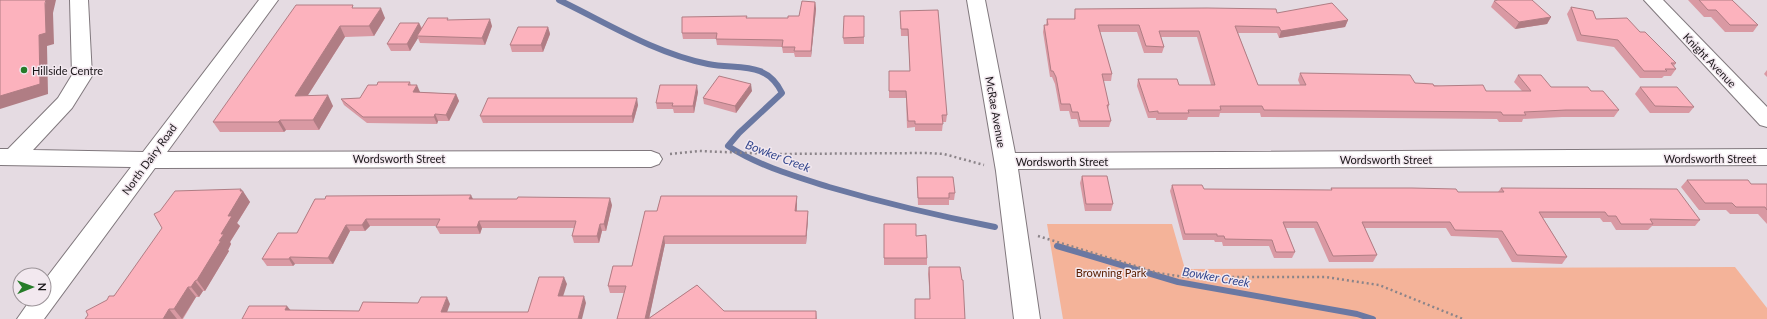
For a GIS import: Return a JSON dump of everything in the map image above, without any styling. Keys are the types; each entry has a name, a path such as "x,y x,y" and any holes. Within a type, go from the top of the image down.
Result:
{"street":[{"path":"7,157 65,103 74,85 82,76 80,0"},
{"name":"North Dairy Road","path":"30,319 269,0"},
{"name":"McRae Avenue","path":"976,0 997,164 1014,228 1027,319"},
{"name":"Knight Avenue","path":"1653,0 1767,120"},
{"name":"Wordsworth Street","path":"7,157 148,160 277,158 650,159"},
{"name":"Wordsworth Street","path":"997,164 1767,157"}],"path":[{"path":"650,159 676,152 699,151 747,153 944,154 997,164"},
{"path":"1014,228 1158,273 1200,278 1326,277 1379,285 1463,319"}],"green space":[{"name":"Browning Park","path":"1047,224 1172,224 1185,269 1735,267 1767,308 1767,319 1063,319"}],"building":[{"name":"Hillside Centre","path":"0,0 46,0 46,33 39,35 40,84 0,96"},
{"path":"1532,0 1551,17 1519,22 1494,1"},
{"path":"1699,0 1732,0 1758,25 1730,25 1716,10 1708,10"},
{"path":"802,1 815,2 811,51 794,51 795,47 782,47 783,40 716,39 717,33 682,33 682,17 747,16 746,18 788,18 788,16 799,16"},
{"path":"1332,3 1348,20 1281,31 1279,27 1235,26 1258,85 1306,85 1300,73 1410,75 1415,83 1433,84 1434,86 1483,85 1486,91 1531,91 1518,75 1541,75 1551,87 1588,87 1591,91 1603,91 1619,110 1566,110 1524,112 1526,115 1503,115 1501,112 1264,110 1262,106 1220,106 1221,110 1188,110 1189,113 1158,113 1158,111 1149,112 1138,79 1177,79 1179,85 1215,85 1199,31 1159,31 1164,47 1146,46 1139,25 1098,25 1112,74 1102,74 1111,121 1080,121 1078,112 1072,112 1070,104 1061,104 1056,77 1053,71 1051,71 1044,25 1048,25 1047,19 1075,19 1075,9 1276,9 1277,13"},
{"path":"296,5 353,5 352,8 381,8 369,26 340,26 295,96 328,95 313,120 280,120 278,122 213,122"},
{"path":"1571,7 1593,11 1596,19 1627,18 1640,32 1645,32 1676,63 1671,63 1676,69 1665,69 1667,71 1644,71 1618,40 1581,35"},
{"path":"938,10 947,115 942,115 943,124 915,124 915,121 908,121 906,91 889,91 889,71 910,71 908,29 901,29 900,11"},
{"path":"844,16 864,16 864,37 843,38"},
{"path":"428,18 448,18 447,20 490,19 482,38 417,36"},
{"path":"400,23 419,23 407,44 387,44"},
{"path":"518,27 548,27 541,45 510,45"},
{"path":"719,76 751,84 735,106 703,98"},
{"path":"378,82 410,82 408,85 417,85 413,92 456,94 446,115 435,114 434,117 363,117 341,99 360,98 368,85 377,85"},
{"path":"660,85 697,85 693,106 672,106 673,103 656,103"},
{"path":"1640,87 1677,87 1694,107 1655,106"},
{"path":"488,98 637,98 632,116 480,116"},
{"path":"1082,176 1107,176 1113,204 1086,204"},
{"path":"917,177 953,177 955,193 949,193 949,198 918,198"},
{"path":"1687,180 1748,180 1751,184 1767,184 1767,210 1765,207 1736,207 1732,203 1705,203"},
{"path":"1172,185 1202,185 1204,189 1332,190 1331,188 1412,188 1456,189 1458,192 1504,192 1501,188 1677,189 1700,220 1650,219 1653,224 1621,224 1616,216 1608,216 1605,212 1539,212 1567,257 1517,255 1502,231 1455,230 1450,222 1362,222 1377,255 1333,256 1317,222 1283,222 1295,252 1276,252 1272,240 1225,239 1224,236 1217,236 1217,234 1185,234"},
{"path":"241,189 240,191 243,191 228,216 232,216 221,234 224,234 219,241 221,241 197,280 191,287 188,287 174,309 169,309 163,319 85,319 88,315 86,311 107,300 109,296 114,296 162,228 154,214 160,211 175,191"},
{"path":"471,195 469,199 517,199 518,197 610,198 604,224 600,224 597,236 572,236 576,221 479,221 477,227 436,227 440,219 366,219 362,225 346,225 328,258 290,257 289,259 262,259 278,233 297,233 315,199 325,199 326,196"},
{"path":"661,196 797,196 795,211 808,211 806,236 664,236 645,319 617,319 626,286 608,286 613,266 632,266 645,211 657,211"},
{"path":"884,224 916,224 916,236 926,235 927,258 884,258"},
{"path":"929,267 960,267 963,280 965,319 915,319 915,299 930,299"},
{"path":"539,277 564,277 558,296 584,296 578,319 242,319 249,306 287,306 285,310 359,311 363,302 418,303 421,297 447,297 441,312 528,312"},
{"path":"697,285 724,311 816,311 816,319 648,319"}],"waterway":[{"name":"Bowker Creek","path":"559,0 669,53 708,64 750,68 768,75 782,93 739,133 728,146 740,153 777,170 829,187 912,209 995,227"},
{"name":"Bowker Creek","path":"1057,246 1178,282 1357,314 1373,319"}],"place":[{"name":"Hillside Centre","path":"24,70"}]}
